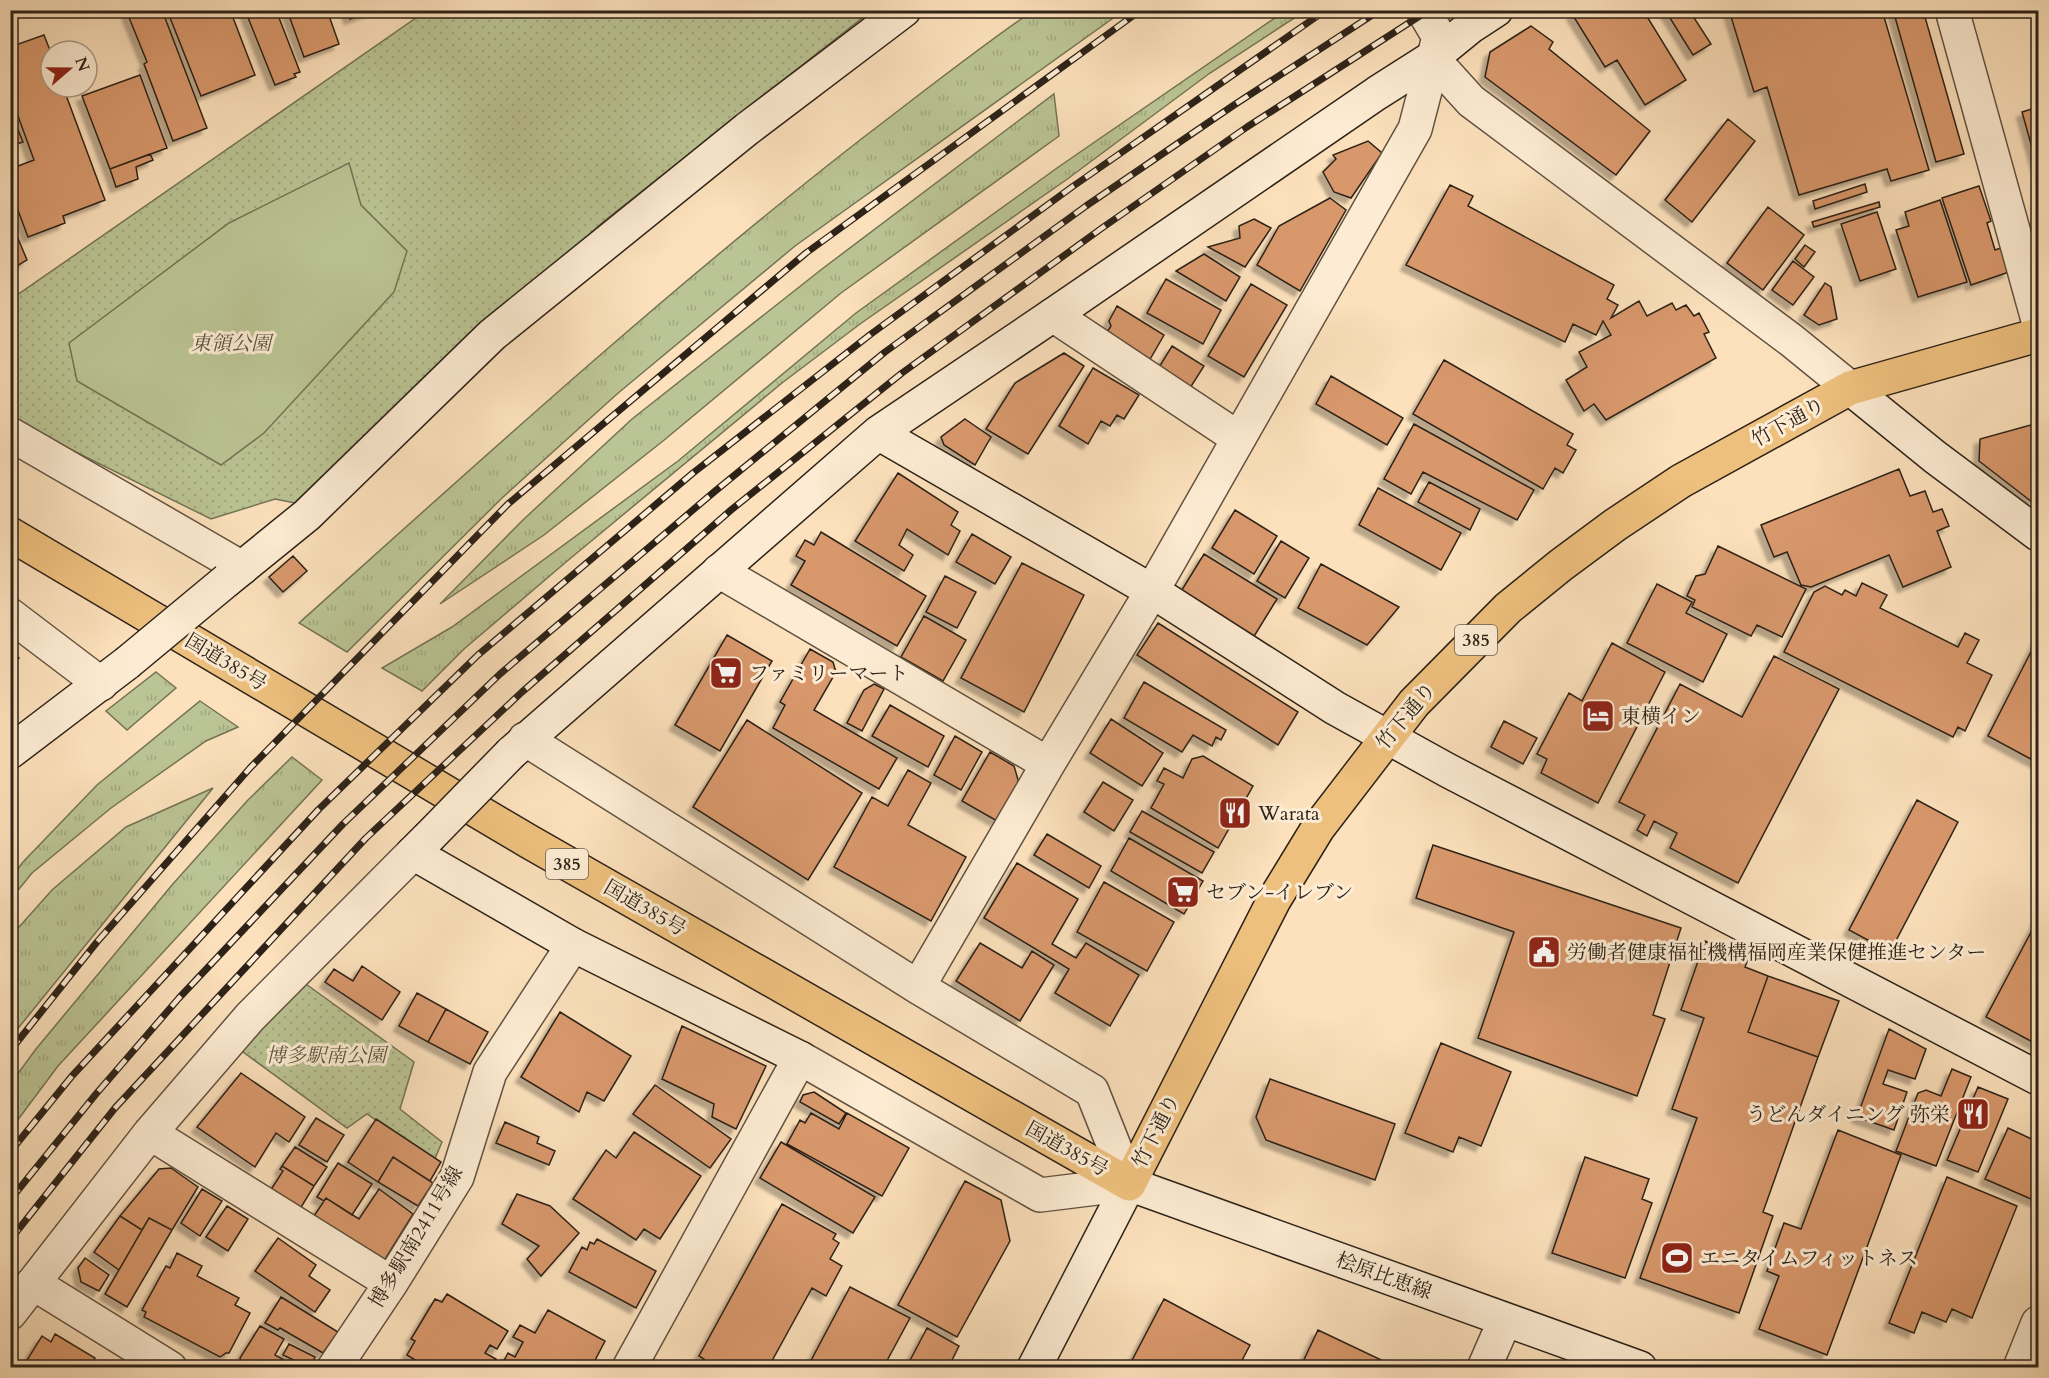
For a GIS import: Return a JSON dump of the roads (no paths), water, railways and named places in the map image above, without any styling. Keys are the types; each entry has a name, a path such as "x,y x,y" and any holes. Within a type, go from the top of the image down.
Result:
{"highway":[{"name":"竹下通り","path":"1129,1184 1274,900 1318,828 1414,703 1508,609 1560,565 1681,481 1850,388 2038,334"},
{"name":"国道385号","path":"10,534 528,841 1129,1184"}],"street":[{"path":"10,752 101,684 307,515 492,335 747,129 904,10"},
{"path":"918,987 1047,764 1152,591 1415,129 1439,37 1424,10"},
{"path":"10,1313 150,1133 250,1017 518,746 878,433 1377,93 1432,58 1470,27 1496,10"},
{"path":"1953,10 2038,320"},
{"path":"1432,58 1472,101 1791,340 1935,458 2038,534"},
{"path":"1053,315 1238,438"},
{"path":"878,433 1152,591 1325,702 1468,781 2038,1078"},
{"path":"10,434 234,574"},
{"path":"719,571 1047,764"},
{"path":"10,615 101,684"},
{"path":"420,846 573,945 800,1058 1040,1195 1129,1184 1092,1091 518,746"},
{"name":"博多駅南2411号線","path":"334,1368 391,1283 457,1177 490,1072 573,945"},
{"path":"629,1368 800,1058"},
{"path":"150,1133 391,1283"},
{"name":"桧原比恵線","path":"1129,1184 1640,1368"},
{"name":"竹下通り","path":"1034,1368 1129,1184"},
{"path":"33,1283 170,1368"},
{"path":"1484,1368 1505,1320"},
{"path":"2020,1368 2038,1323"}],"railway":[{"path":"10,1051 97,942 250,768 508,504 806,253 1141,10"},
{"path":"10,1152 72,1076 319,809 478,655 693,473 871,334 1072,187 1326,10"},
{"path":"10,1200 96,1094 179,998 343,824 500,674 714,492 885,352 1086,206 1234,105 1380,10"},
{"path":"10,1240 115,1108 366,838 522,692 731,510 902,373 1102,228 1247,127 1429,10"}],"place":[{"name":"ファミリーマート","path":"726,673"},
{"name":"東横イン","path":"1598,716"},
{"name":"Warata","path":"1235,813"},
{"name":"セブン-イレブン","path":"1183,892"},
{"name":"労働者健康福祉機構福岡産業保健推進センター","path":"1544,952"},
{"name":"うどんダイニング 弥栄","path":"1973,1114"},
{"name":"エニタイムフィットネス","path":"1677,1258"}],"park label":[{"name":"東領公園","path":"231,343"},
{"name":"博多駅南公園","path":"326,1055"}]}
